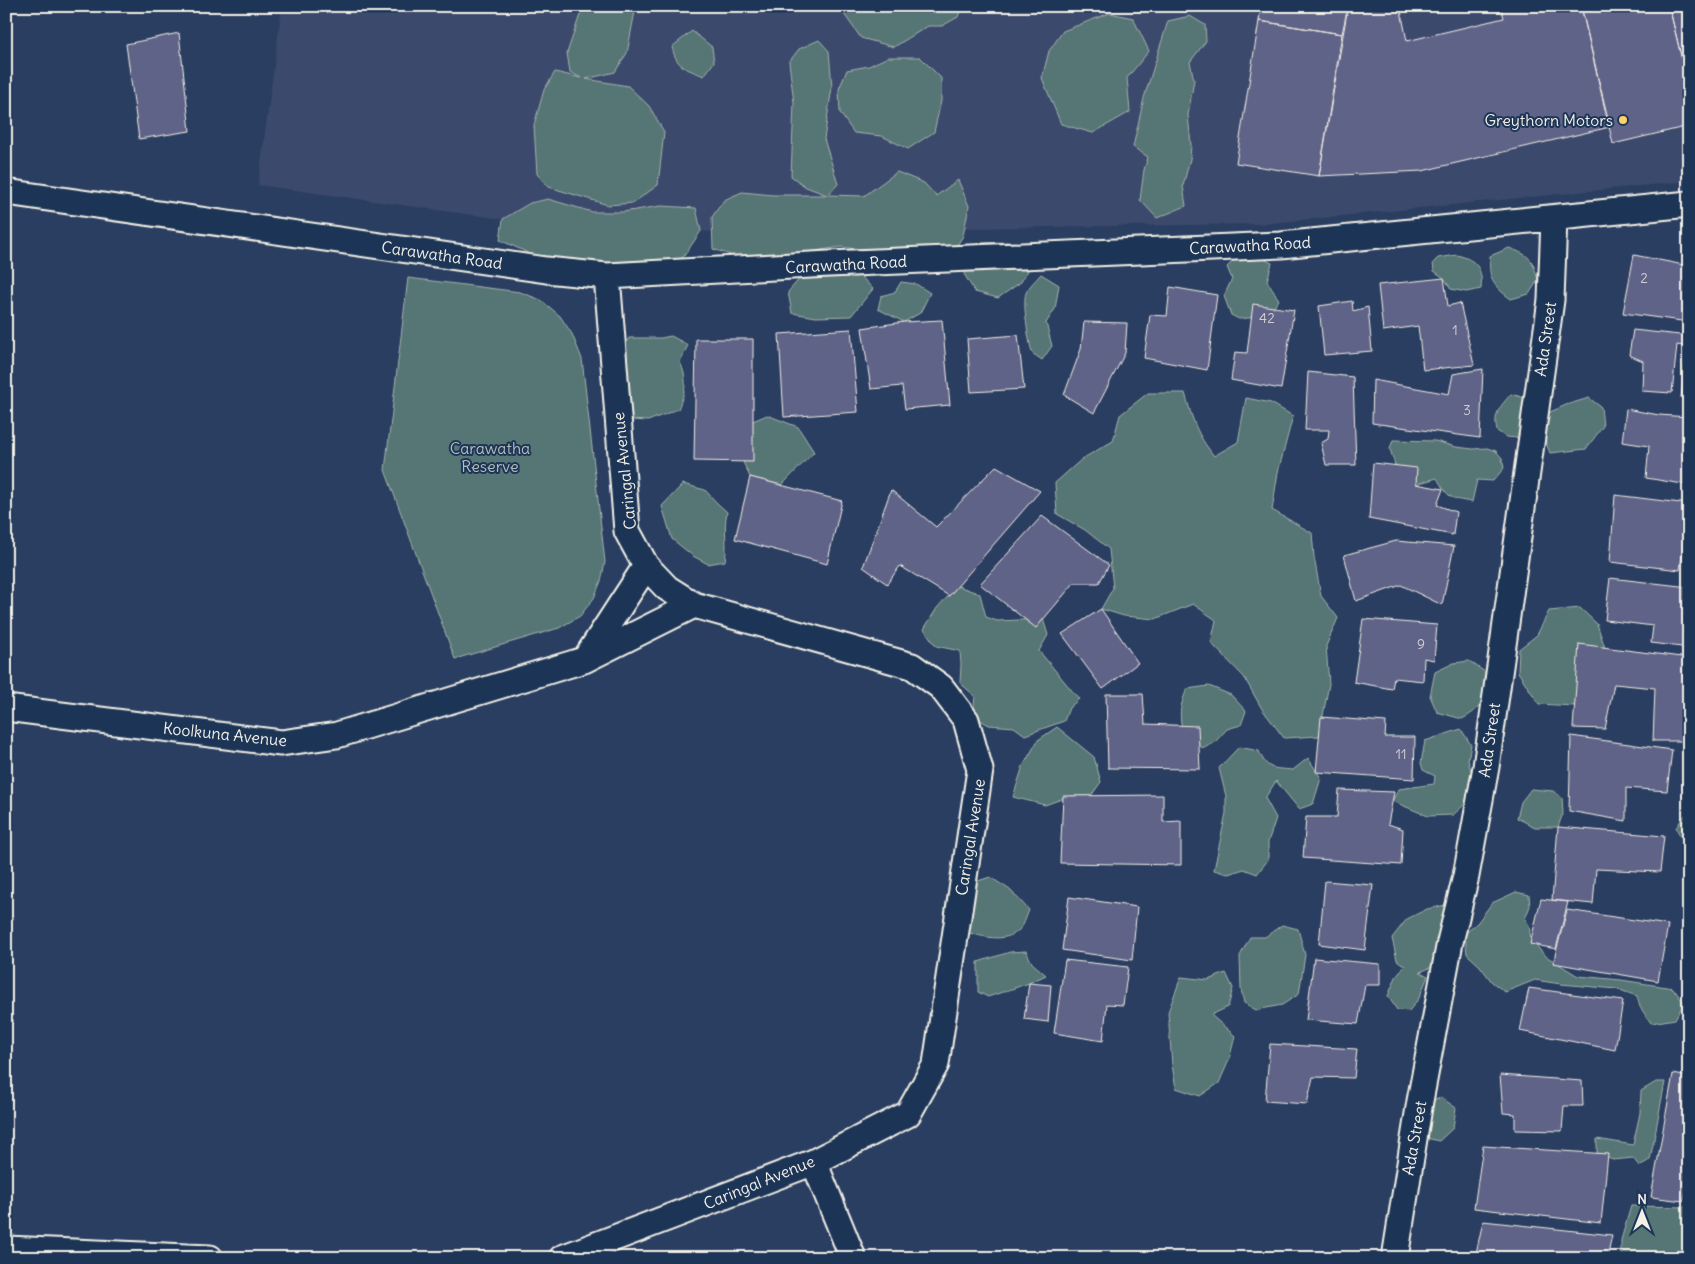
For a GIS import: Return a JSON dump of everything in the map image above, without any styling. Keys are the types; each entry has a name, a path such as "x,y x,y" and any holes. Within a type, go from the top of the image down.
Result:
{"street":[{"name":"Carawatha Road","path":"6,192 546,270 607,276 1281,245 1689,204"},
{"name":"Ada Street","path":"1395,1258 1420,1101 1450,942 1466,876 1486,766 1551,300 1554,218"},
{"name":"Caringal Avenue","path":"562,1258 814,1162 908,1114 936,1064 980,770 966,720 941,687 912,666 694,605 667,588 646,566 628,531 607,276"},
{"path":"584,660 646,566"},
{"name":"Koolkuna Avenue","path":"6,708 281,743 337,735 584,660 694,605"},
{"path":"814,1162 853,1258"},
{"path":"6,1249 210,1258"}],"shaded area":[{"path":"282,6 1689,6 1689,181 1261,224 602,233 258,185"}],"green space":[{"path":"581,6 636,6 627,53 615,72 586,79 628,86 649,106 664,132 658,185 633,203 608,205 549,187 537,174 534,125 544,90 555,72 581,78 570,72 567,53 582,9"},
{"path":"849,6 962,6 958,17 942,26 928,26 894,47 861,38 844,14"},
{"path":"1110,13 1133,18 1149,51 1127,78 1130,112 1093,133 1061,124 1042,78 1049,51 1063,31"},
{"path":"1190,16 1205,25 1206,41 1190,62 1194,80 1188,115 1191,145 1190,159 1183,186 1186,206 1157,218 1140,200 1144,170 1148,157 1133,147 1144,98 1168,21"},
{"path":"692,31 712,47 714,62 704,76 687,69 679,63 672,47"},
{"path":"819,40 829,51 832,87 824,139 838,184 828,195 864,196 897,172 924,183 936,196 958,180 969,206 963,236 948,259 841,247 748,261 713,249 712,217 724,200 742,192 773,195 827,195 806,187 791,176 794,103 789,62 799,49"},
{"path":"888,57 920,57 941,78 941,101 934,132 908,149 882,136 854,133 840,113 839,89 847,70 869,66"},
{"path":"548,199 592,212 623,212 661,206 696,208 701,231 684,256 658,284 546,270 526,252 500,240 503,219 530,203"},
{"path":"979,243 1027,243 1030,267 1021,282 998,298 975,292 964,274"},
{"path":"1509,248 1522,253 1530,259 1538,280 1529,294 1511,299 1496,286 1490,271 1490,256"},
{"path":"1255,255 1272,263 1267,281 1279,300 1267,316 1239,319 1231,315 1224,296 1232,279 1227,267 1235,259"},
{"path":"1457,255 1464,257 1477,266 1481,276 1481,289 1466,292 1451,289 1444,278 1434,271 1433,263 1438,258"},
{"path":"857,272 873,289 851,316 816,317 792,313 788,292 802,276"},
{"path":"1041,274 1059,285 1055,309 1046,323 1052,346 1042,360 1032,353 1025,314 1026,293"},
{"name":"Carawatha Reserve","path":"408,278 520,292 541,300 560,316 572,334 582,359 605,562 601,581 594,598 580,616 559,628 455,659 385,470"},
{"path":"901,282 916,284 930,293 920,313 904,322 878,309 881,296 895,292"},
{"path":"671,336 688,345 680,362 685,385 678,409 648,421 631,420 615,384 615,364 629,338 661,338"},
{"path":"1148,393 1185,393 1196,426 1214,456 1238,442 1246,398 1271,403 1293,416 1278,472 1272,510 1312,533 1321,596 1338,618 1326,646 1329,684 1319,736 1284,738 1262,709 1244,677 1211,643 1216,620 1193,604 1155,619 1124,616 1101,609 1113,588 1109,549 1085,530 1057,514 1055,483 1082,459 1113,441 1120,415"},
{"path":"1511,394 1525,398 1528,415 1525,432 1518,438 1506,437 1497,431 1496,425 1498,411"},
{"path":"1589,398 1601,407 1603,426 1586,449 1550,453 1541,430 1548,413"},
{"path":"767,415 798,427 814,452 782,485 750,477 743,462 753,421"},
{"path":"1393,440 1435,441 1456,447 1487,448 1496,451 1502,458 1504,468 1493,481 1477,480 1472,502 1459,500 1447,494 1437,478 1416,484 1405,470 1395,465 1390,449"},
{"path":"683,484 705,490 727,512 725,524 725,561 708,564 693,556 672,539 662,506"},
{"path":"958,586 980,594 986,617 997,621 1043,619 1048,635 1039,651 1079,699 1069,708 1064,721 1025,735 1014,727 989,725 973,716 975,696 960,683 960,651 936,646 924,629 937,608"},
{"path":"1580,608 1597,624 1605,648 1592,688 1574,706 1539,704 1518,672 1519,649 1537,635 1549,611"},
{"path":"1469,661 1485,672 1484,695 1480,705 1470,715 1462,719 1437,712 1430,696 1435,672 1454,663"},
{"path":"1209,686 1231,695 1246,711 1241,725 1227,729 1214,743 1204,748 1185,741 1180,714 1187,689"},
{"path":"1057,727 1094,757 1101,782 1091,796 1070,796 1045,805 1013,797 1023,766 1038,740"},
{"path":"1461,729 1471,745 1468,760 1471,771 1471,789 1466,803 1453,815 1428,816 1392,801 1399,789 1434,784 1435,776 1423,770 1421,763 1425,741"},
{"path":"1239,747 1259,751 1268,765 1276,768 1293,770 1308,758 1321,778 1313,804 1299,809 1276,781 1265,798 1276,818 1268,842 1268,860 1257,874 1244,869 1228,874 1214,870 1226,813 1226,796 1219,768"},
{"path":"1531,789 1553,791 1562,798 1563,813 1558,827 1535,827 1517,818 1521,802"},
{"path":"1689,812 1689,844 1685,844 1676,828 1683,817"},
{"path":"990,877 1010,890 1029,910 1023,925 1011,935 996,938 966,932 969,884"},
{"path":"1516,892 1529,895 1530,906 1525,919 1529,925 1531,939 1544,955 1578,976 1673,988 1684,1003 1675,1019 1651,1023 1640,1007 1637,996 1617,989 1535,980 1505,992 1492,982 1480,966 1467,954 1465,934 1478,922 1492,903"},
{"path":"1446,905 1465,923 1439,964 1420,972 1428,976 1419,998 1409,1011 1397,1010 1388,996 1396,977 1405,966 1397,960 1392,938 1407,919 1427,909"},
{"path":"1282,925 1298,929 1305,955 1299,994 1282,1005 1256,1010 1244,1003 1241,989 1240,956 1250,937 1265,937"},
{"path":"1026,951 1032,963 1046,975 988,997 978,992 978,962 1010,952"},
{"path":"1226,973 1233,988 1228,1007 1211,1015 1235,1036 1229,1060 1219,1083 1200,1096 1176,1088 1172,1065 1168,1012 1181,977 1208,980"},
{"path":"1656,1082 1665,1082 1650,1160 1639,1166 1633,1158 1613,1160 1597,1154 1597,1139 1633,1145 1640,1113 1641,1091"},
{"path":"1442,1098 1456,1108 1453,1128 1439,1141 1422,1137 1420,1101"},
{"path":"1631,1206 1688,1207 1689,1258 1621,1258 1621,1240"}],"building":[{"path":"1261,6 1348,6 1342,34 1259,21"},
{"path":"1348,6 1400,6 1407,41 1504,18 1501,7 1503,6 1581,6 1610,127 1422,171 1319,176"},
{"path":"1581,6 1669,6 1689,89 1689,126 1613,144"},
{"path":"1669,6 1689,6 1689,89"},
{"path":"1259,21 1342,34 1319,176 1236,163"},
{"path":"179,33 190,131 139,139 126,44"},
{"path":"1634,255 1689,266 1689,322 1623,313"},
{"path":"1444,278 1448,306 1460,303 1474,365 1423,370 1418,326 1383,331 1378,285"},
{"path":"1170,287 1217,295 1207,370 1144,358 1150,315 1167,316"},
{"path":"1352,301 1353,311 1368,307 1372,351 1324,355 1319,306"},
{"path":"1253,304 1294,310 1281,389 1231,380 1235,352 1247,353"},
{"path":"942,320 950,405 905,409 902,386 871,389 862,328 904,322"},
{"path":"1084,322 1127,323 1125,353 1094,413 1064,395 1081,349"},
{"path":"851,329 858,412 784,417 779,334"},
{"path":"1633,330 1689,336 1689,347 1677,345 1672,393 1642,391 1643,361 1629,355"},
{"path":"1018,335 1024,389 971,392 967,339"},
{"path":"696,339 753,339 753,462 694,461"},
{"path":"1686,354 1689,354 1689,399 1681,398"},
{"path":"1483,369 1480,438 1372,423 1373,380 1449,394 1453,374"},
{"path":"1308,372 1353,377 1356,465 1326,465 1321,443 1328,439 1329,430 1305,430"},
{"path":"1626,409 1659,415 1689,417 1689,485 1646,478 1649,446 1622,442"},
{"path":"1373,463 1417,468 1416,484 1443,489 1437,505 1456,512 1453,535 1369,519"},
{"path":"996,466 1040,491 949,596 900,566 887,584 863,567 891,490 936,527"},
{"path":"750,477 842,501 827,564 735,539"},
{"path":"1615,495 1689,504 1680,570 1610,562"},
{"path":"1042,516 1109,565 1099,583 1074,583 1036,628 980,584"},
{"path":"1396,541 1454,546 1442,605 1401,585 1356,601 1344,555"},
{"path":"1610,578 1689,587 1689,648 1651,643 1653,626 1605,620"},
{"path":"1101,609 1138,663 1103,689 1062,634"},
{"path":"1363,619 1437,625 1434,660 1424,658 1423,681 1394,678 1392,689 1354,682"},
{"path":"1579,644 1689,658 1689,741 1653,741 1655,688 1614,684 1605,729 1573,728"},
{"path":"1106,694 1143,694 1145,724 1198,726 1200,769 1108,768"},
{"path":"1321,717 1386,722 1385,737 1415,737 1414,779 1316,772"},
{"path":"1571,736 1672,750 1667,791 1626,788 1626,821 1569,811"},
{"path":"1339,790 1394,792 1388,824 1403,829 1401,865 1303,858 1306,817 1337,817"},
{"path":"1163,795 1163,822 1181,821 1181,865 1060,863 1063,796"},
{"path":"1558,827 1664,836 1660,872 1596,869 1593,904 1552,900"},
{"path":"1325,881 1373,885 1365,950 1319,944"},
{"path":"1069,897 1137,907 1132,960 1062,950"},
{"path":"1541,899 1568,902 1556,949 1530,944"},
{"path":"1567,910 1668,925 1658,981 1553,963"},
{"path":"1314,958 1380,964 1380,985 1365,985 1358,1024 1306,1020"},
{"path":"1065,960 1128,967 1123,1005 1107,1004 1103,1041 1054,1033"},
{"path":"1029,983 1051,985 1048,1022 1024,1019"},
{"path":"1529,988 1623,1001 1615,1050 1520,1031"},
{"path":"1270,1044 1357,1049 1354,1078 1313,1077 1307,1104 1265,1101"},
{"path":"1673,1074 1689,1077 1689,1184 1683,1201 1651,1197"},
{"path":"1500,1075 1582,1081 1583,1106 1564,1106 1562,1131 1515,1130 1515,1114 1503,1113"},
{"path":"1483,1146 1608,1154 1601,1223 1474,1208"},
{"path":"1483,1221 1612,1235 1607,1258 1475,1258"}],"place":[{"name":"Greythorn Motors","path":"1623,120"}]}
